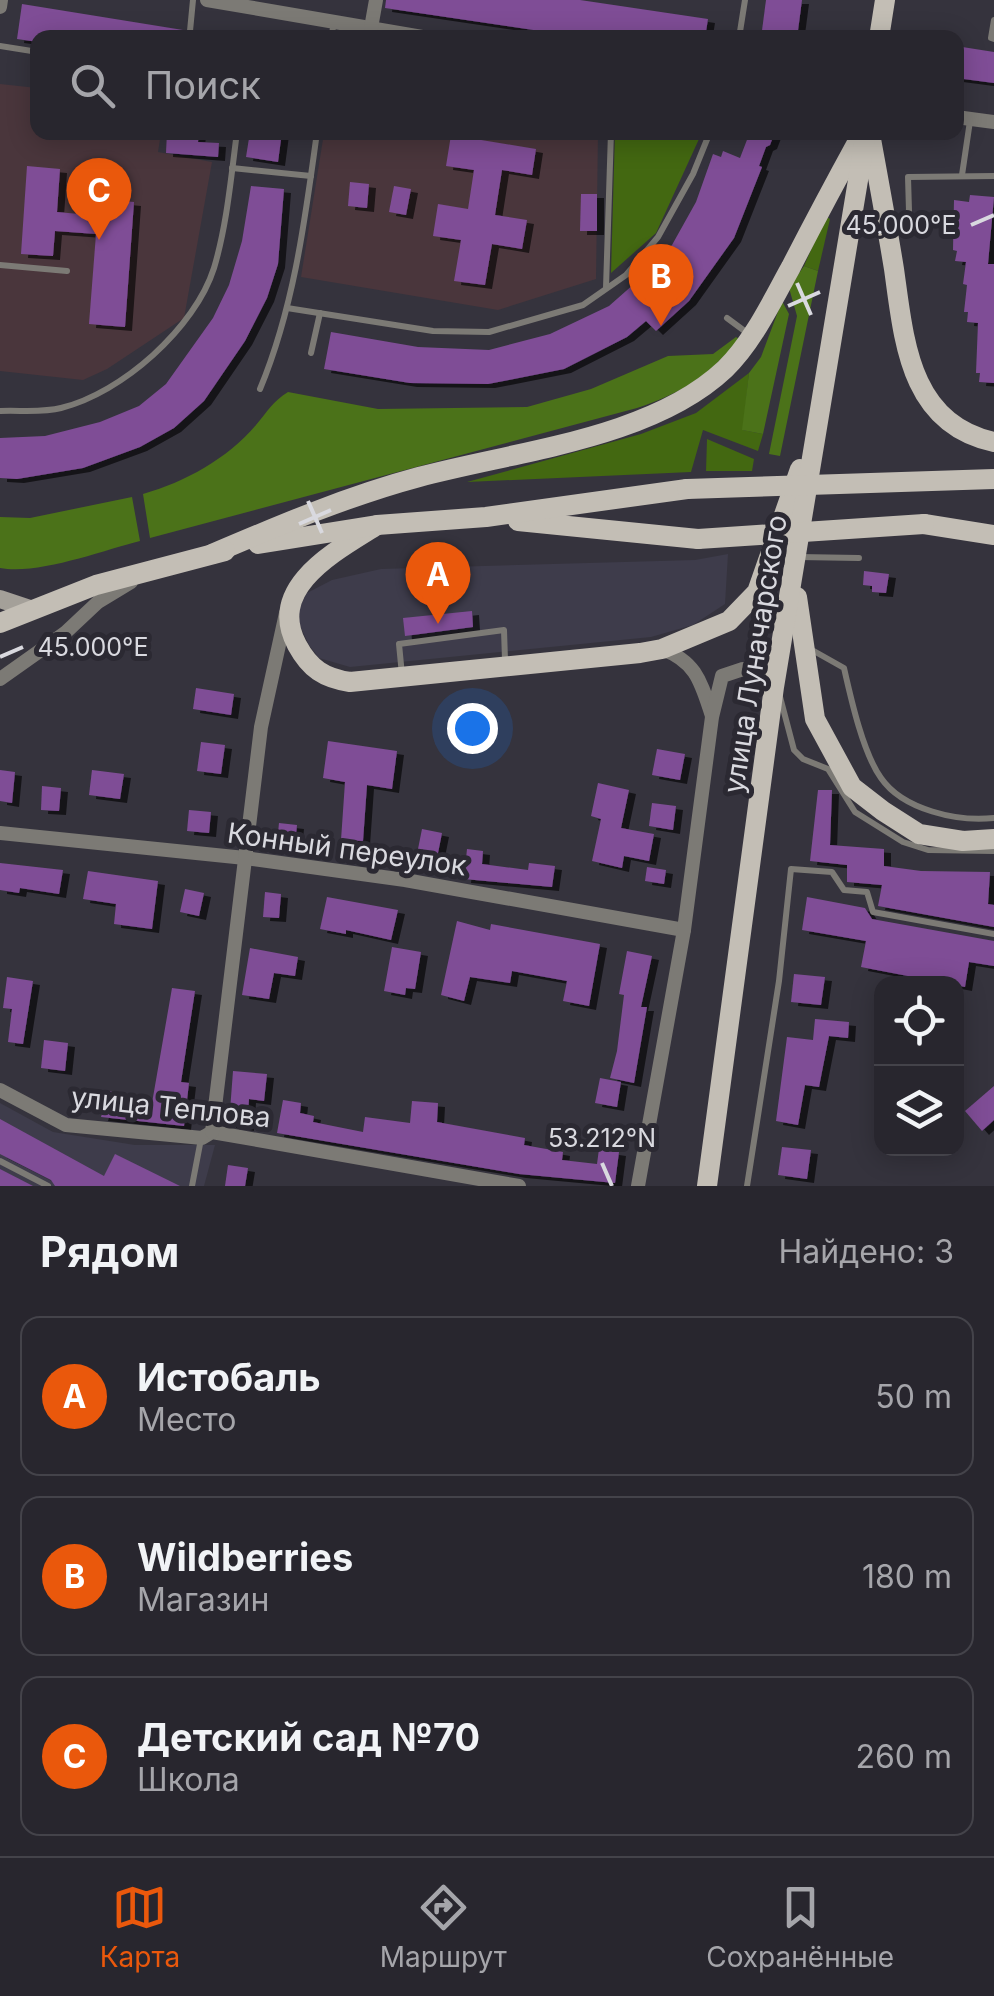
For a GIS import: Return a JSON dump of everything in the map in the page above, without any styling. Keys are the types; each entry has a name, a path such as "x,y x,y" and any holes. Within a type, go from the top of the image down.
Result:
{"main road":[{"path":"880,30 885,0"},
{"path":"212,554 318,510 418,477 555,444 664,412 695,393 727,367 751,336 861,140"},
{"name":"улица Луначарского","path":"707,1186 774,687 865,140"},
{"path":"868,140 886,228 901,332 912,372 935,407 960,432 994,442"},
{"path":"377,525 324,560 298,586 286,612 292,636 316,671 330,679 350,682 662,649 729,621 757,592 823,401"},
{"path":"0,622 96,585 212,554 377,525 486,518 687,489 994,479"},
{"path":"486,518 698,539 994,522"},
{"path":"924,524 994,534"},
{"path":"796,566 815,720 852,787 919,834 963,841 994,839"},
{"path":"0,599 33,610"}],"street":[{"path":"207,0 332,30 382,30"},
{"path":"371,28 376,0"},
{"path":"964,118 994,122"},
{"path":"811,477 994,471"},
{"path":"0,679 65,634 98,602 150,570"},
{"path":"207,1135 261,726 286,612"},
{"path":"662,649 683,657 700,680 712,717"},
{"path":"638,1186 684,930 712,717 722,676 743,669 760,671 774,687"},
{"name":"Конный переулок","path":"0,833 245,858 405,880 684,930"},
{"name":"улица Теплова","path":"0,1090 66,1125 207,1135 519,1186"}],"lane":[{"path":"190,30 193,0"},
{"path":"740,30 745,0"},
{"path":"994,20 994,39"},
{"path":"0,46 30,51"},
{"path":"0,411 59,409 93,395 159,350 190,316 214,268 236,140"},
{"path":"260,388 280,342 317,140"},
{"path":"606,289 611,140"},
{"path":"287,308 432,330 489,332 583,305 626,274 658,237 707,140"},
{"path":"962,175 963,140"},
{"path":"232,168 311,176"},
{"path":"886,228 909,211 908,178 994,176"},
{"path":"0,265 67,271"},
{"path":"311,353 320,312"},
{"path":"728,318 751,336"},
{"path":"796,566 859,558"},
{"path":"402,677 399,644 504,630 505,666"},
{"path":"804,645 844,668 856,718 882,780 922,810 974,820 994,818"},
{"path":"774,687 782,699 794,750 828,769 855,812 903,842 928,850 994,851"},
{"path":"747,1186 779,981 791,870 832,872 844,890 867,892 874,912 994,934"},
{"path":"192,1186 207,1135"},
{"path":"0,1161 48,1186"}],"shaded area":[{"path":"0,84 30,87 30,140 160,140 158,152 212,162 184,318 107,369 83,380 0,371"},
{"path":"323,140 598,140 596,279 498,310 301,277"},
{"path":"728,554 725,604 693,625 651,637 350,667 319,658 295,615 307,593 332,580 381,569 695,560"},
{"path":"0,1103 53,1132 135,1145 215,1145 204,1186 0,1186"}],"green space":[{"path":"615,140 699,140 656,233 611,273"},
{"path":"826,216 830,219 818,271 804,266"},
{"path":"804,266 818,271 780,456 769,454 797,316 789,288"},
{"path":"782,301 789,314 763,434 742,430 749,373 761,357"},
{"path":"736,337 739,339 728,352 694,382 637,408 150,538 143,494 190,476 219,459 288,392 378,409 527,407 591,389 668,356 713,354"},
{"path":"749,373 743,430 763,434 758,451 703,430 691,472 467,482 641,434 696,413"},
{"path":"707,439 754,459 752,471 706,471"},
{"path":"132,497 140,541 51,565 0,568 0,517 30,518"}],"building":[{"path":"386,0 580,0 708,19 706,30 533,30 385,8"},
{"path":"766,0 802,0 798,30 762,30"},
{"path":"22,4 183,30 30,30 30,41 17,39"},
{"path":"964,47 994,52 994,83 964,79"},
{"path":"167,140 219,143 218,157 166,153"},
{"path":"249,140 281,140 278,162 246,157"},
{"path":"450,140 481,140 536,149 532,175 502,170 495,215 527,220 522,249 492,244 485,285 454,281 461,240 433,236 438,204 468,209 474,170 446,166"},
{"path":"747,140 772,140 734,238 689,301 656,331 646,321 627,337 564,369 488,384 410,383 324,369 331,332 418,347 489,350 550,334 609,306 672,245 696,202 713,154 721,157 723,151 740,158"},
{"path":"27,166 60,169 57,212 102,216 103,199 134,202 125,327 89,324 96,234 55,231 53,256 21,254"},
{"path":"350,182 369,184 367,208 348,206"},
{"path":"251,186 284,189 278,264 267,298 245,341 204,401 174,428 140,447 83,468 17,479 0,478 0,438 45,436 100,422 139,406 166,384 213,318 229,285 242,241"},
{"path":"394,186 411,189 406,215 389,212"},
{"path":"581,194 597,194 597,231 580,231"},
{"path":"970,195 994,197 988,264 994,264 994,383 979,382 980,373 976,373 978,323 967,322 967,285 963,284 966,262 955,261 957,251 953,250 954,200 969,202"},
{"path":"864,571 889,574 886,593 872,592 872,586 863,585"},
{"path":"472,611 473,627 405,636 403,618"},
{"path":"196,688 234,694 231,715 193,709"},
{"path":"328,741 397,751 392,789 367,785 363,841 341,840 345,782 323,778"},
{"path":"201,742 225,745 221,774 197,771"},
{"path":"657,749 685,754 680,780 652,775"},
{"path":"0,770 15,772 12,803 0,801"},
{"path":"92,770 124,774 120,799 89,795"},
{"path":"598,783 629,790 621,828 654,834 649,861 624,856 622,868 592,861 601,819 591,816"},
{"path":"42,786 61,788 59,811 41,810"},
{"path":"818,790 832,790 830,845 884,849 884,866 990,872 988,904 994,905 994,927 878,906 882,885 847,882 847,865 810,861"},
{"path":"652,803 676,806 673,830 649,826"},
{"path":"189,810 211,812 209,833 187,831"},
{"path":"279,823 297,825 295,845 277,843"},
{"path":"422,829 442,833 435,868 415,864"},
{"path":"467,849 483,851 482,864 528,870 529,863 555,866 552,887 464,879"},
{"path":"0,863 63,870 59,894 20,888 19,893 0,890"},
{"path":"647,867 666,870 664,884 645,881"},
{"path":"88,871 158,881 152,929 114,924 116,904 83,899"},
{"path":"185,889 204,893 199,916 180,912"},
{"path":"265,892 281,894 279,918 263,917"},
{"path":"327,897 398,910 391,940 320,929"},
{"path":"807,897 865,908 872,919 994,941 994,966 969,962 965,987 964,976 908,976 861,967 866,941 802,930"},
{"path":"457,921 490,930 491,924 600,944 589,1006 563,1001 567,981 512,971 510,983 470,977 464,1001 441,995"},
{"path":"392,947 421,952 415,989 406,988 405,995 384,991"},
{"path":"250,948 298,957 295,976 274,973 269,999 242,995"},
{"path":"627,951 652,956 641,1007 647,1007 634,1083 610,1078 617,1051 624,995 619,994"},
{"path":"794,974 825,977 821,1005 791,1002"},
{"path":"7,977 33,981 23,1044 8,1042 12,1009 3,1008"},
{"path":"172,988 195,991 181,1082 189,1083 184,1126 101,1117 109,1091 152,1103"},
{"path":"815,1019 849,1022 848,1038 829,1036 819,1087 805,1085 798,1125 776,1121 787,1037 813,1040"},
{"path":"44,1040 68,1043 65,1071 41,1068"},
{"path":"233,1071 267,1074 264,1101 249,1099 247,1127 229,1124"},
{"path":"600,1078 621,1082 617,1107 595,1103"},
{"path":"994,1086 994,1120 982,1131 965,1111"},
{"path":"283,1100 301,1103 300,1113 314,1116 313,1122 363,1132 365,1117 410,1123 412,1101 438,1103 437,1122 525,1138 524,1145 563,1152 562,1160 597,1164 599,1149 619,1152 615,1183 519,1174 277,1133"},
{"path":"0,1119 104,1176 115,1154 180,1186 55,1186 51,1180 0,1154"},
{"path":"782,1147 811,1150 807,1179 778,1175"},
{"path":"228,1165 248,1168 245,1186 225,1186"},
{"path":"0,1169 33,1186 0,1186"}],"place":[{"name":"Детский сад №70","path":"99,240"},
{"name":"Wildberries","path":"661,326"},
{"name":"Истобаль","path":"438,624"}]}
